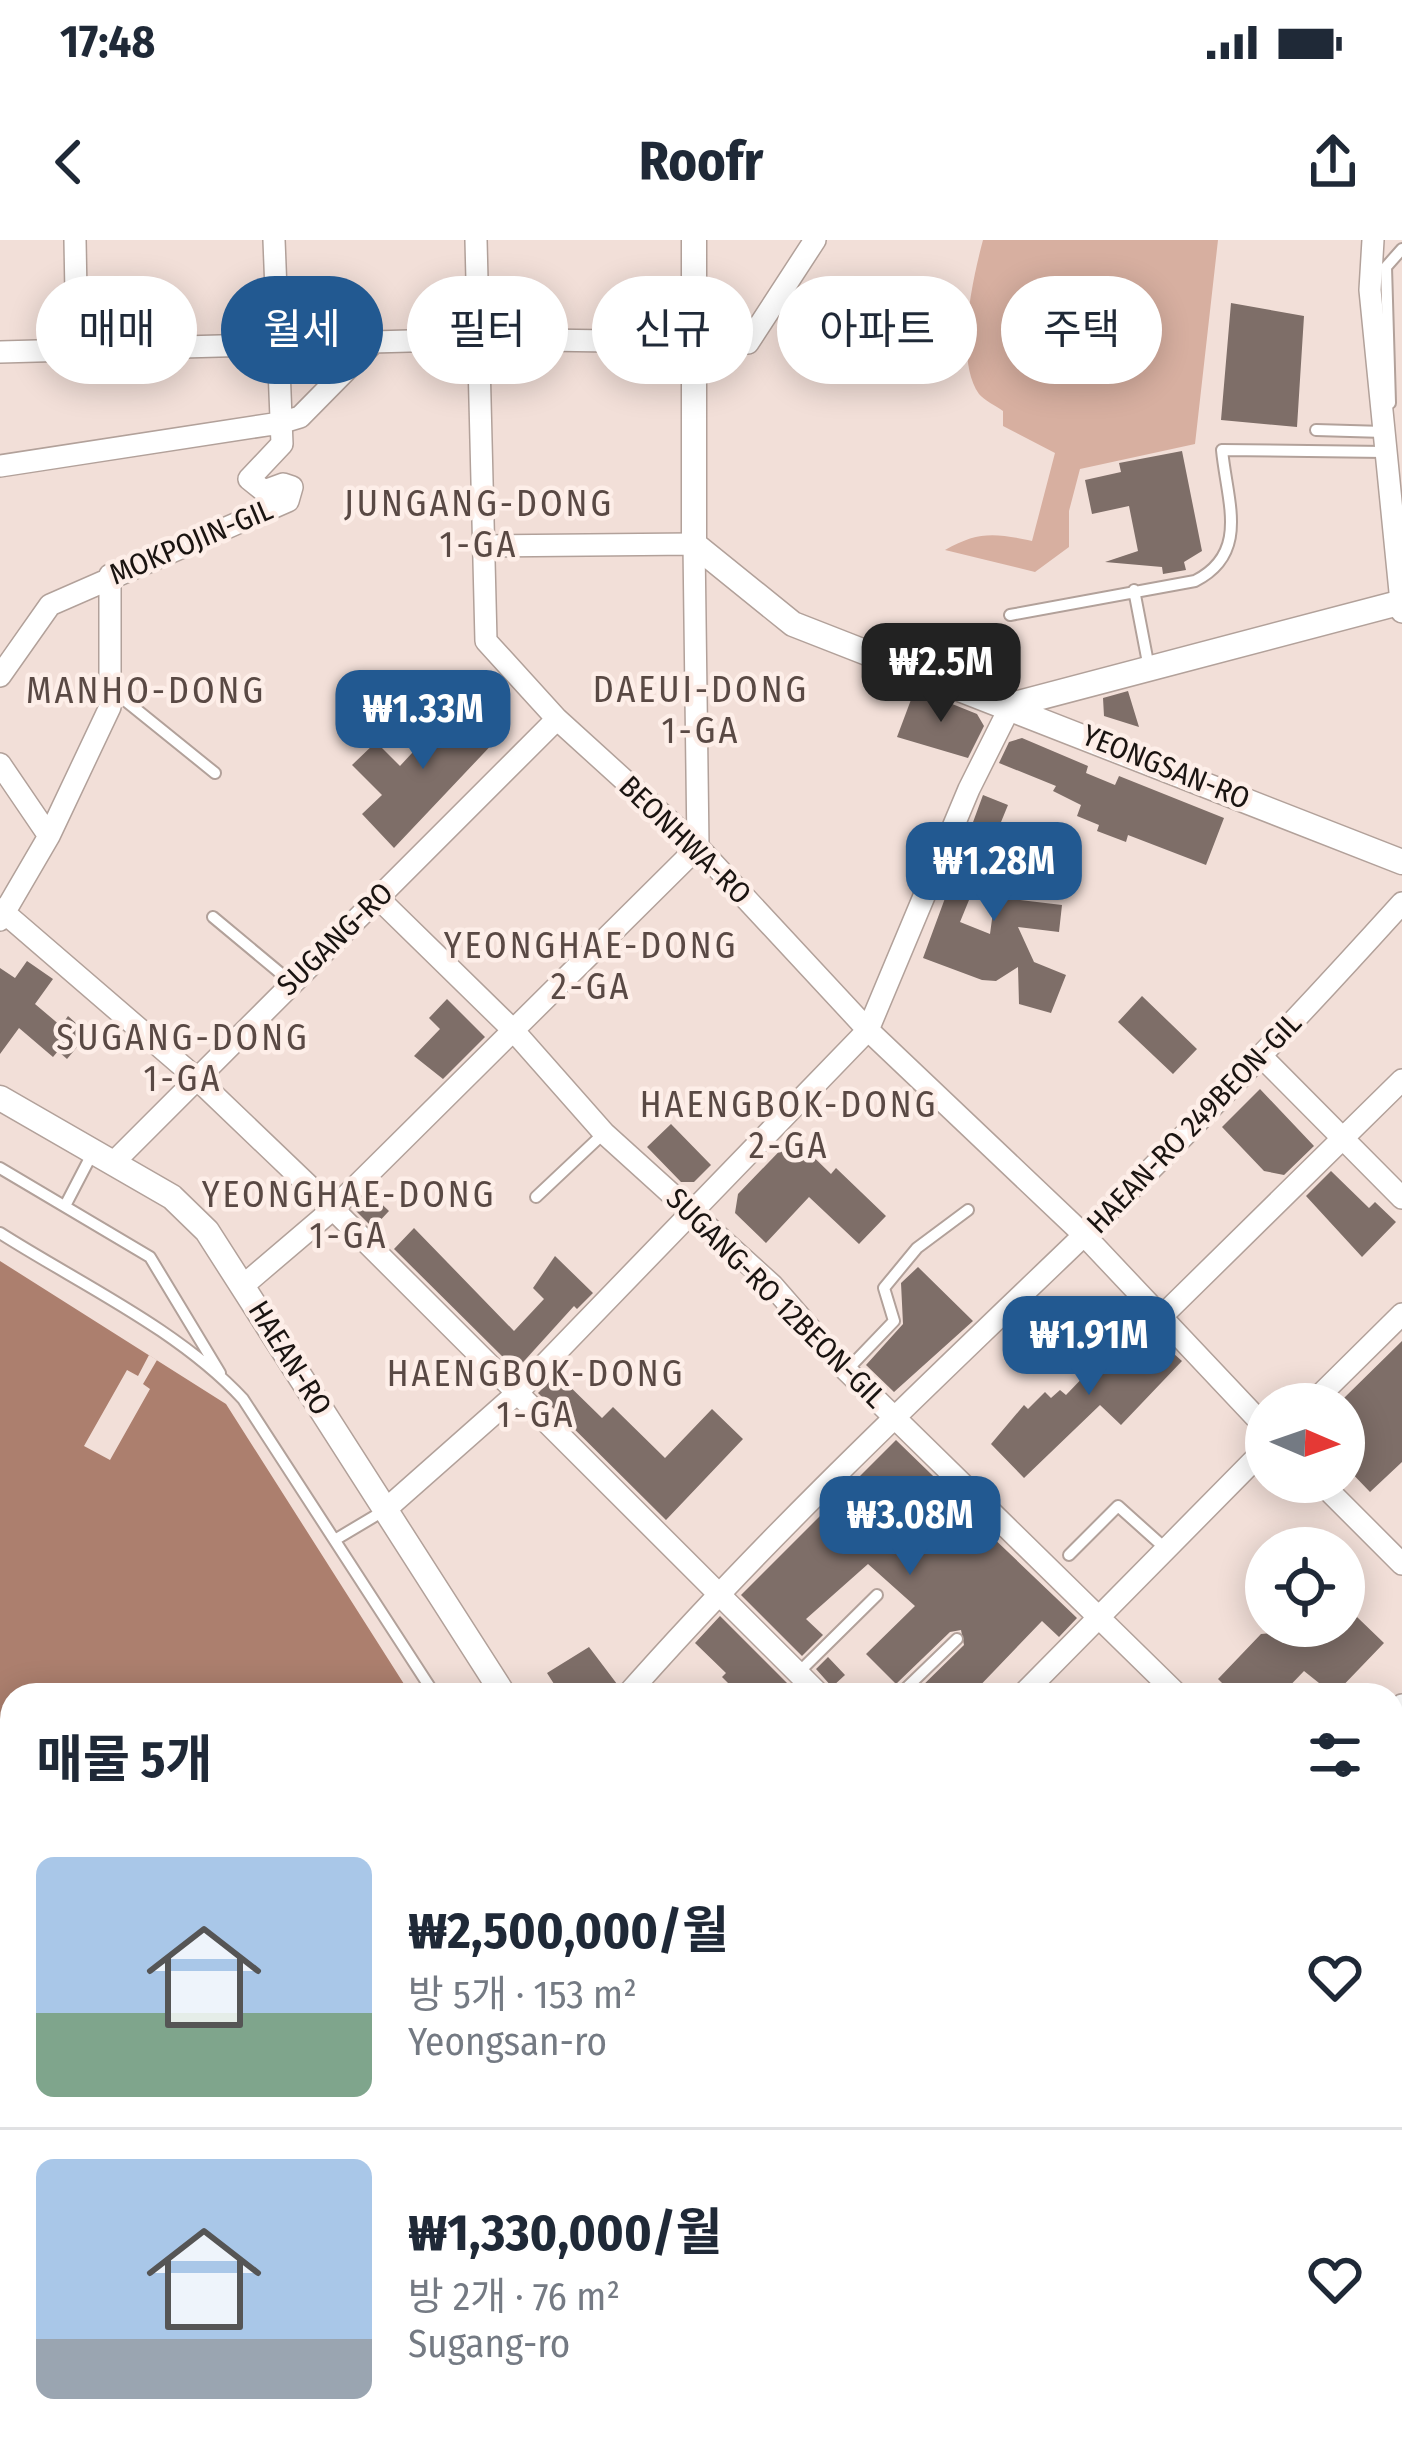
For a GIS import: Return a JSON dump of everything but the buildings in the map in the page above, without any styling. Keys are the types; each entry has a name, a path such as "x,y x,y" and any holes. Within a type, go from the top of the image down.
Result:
{"street":[{"path":"75,240 76,276"},
{"path":"274,240 275,276"},
{"name":"BEONHWA-RO","path":"476,240 478,276"},
{"path":"694,240 695,276"},
{"path":"753,340 815,240"},
{"path":"1373,240 1370,290 1402,612"},
{"path":"0,352 36,350"},
{"path":"278,384 280,423"},
{"path":"0,466 280,423 299,417 332,384"},
{"name":"BEONHWA-RO","path":"482,384 487,641 557,719 698,847 868,1030 1084,1235 1158,1320 1245,1407"},
{"path":"244,1284 333,1209 698,847 696,384"},
{"name":"MOKPOJIN-GIL","path":"0,676 40,614 110,575 288,501 292,488 284,484 264,491 249,479 282,444 280,423"},
{"path":"484,546 694,544"},
{"name":"YEONGSAN-RO","path":"694,544 793,624 1011,705 1402,862"},
{"path":"110,575 110,688 105,723 49,836 2,914 195,1077 808,1683"},
{"path":"385,1510 515,1395 868,1030 969,789 1011,705 1401,602"},
{"name":"SUGANG-RO","path":"104,1157 195,1077 557,719"},
{"path":"0,764 49,836"},
{"name":"SUGANG-RO 12BEON-GIL","path":"378,898 513,1030 604,1133 772,1285 847,1371 1166,1683"},
{"name":"HAEAN-RO 249BEON-GIL","path":"638,1683 717,1594 893,1416 1262,1057 1402,903"},
{"path":"1262,1057 1402,1198"},
{"path":"1158,1320 1402,1080"},
{"name":"HAEAN-RO","path":"0,1098 188,1212 244,1284 497,1683"},
{"path":"1332,1383 1402,1314"},
{"path":"1034,1683 1245,1469"},
{"path":"1341,1503 1402,1564"}],"lane":[{"path":"1387,442 1392,386 1386,267 1402,249"},
{"path":"1316,430 1387,442"},
{"path":"1010,615 1195,581 1216,571 1230,552 1222,450 1387,442"},
{"path":"1135,590 1149,668"},
{"path":"110,688 215,773"},
{"path":"213,917 291,982"},
{"path":"536,1197 604,1133"},
{"path":"66,1204 104,1157"},
{"path":"0,1168 150,1257 222,1376 338,1538 428,1683"},
{"path":"847,1371 894,1321 884,1288 917,1248 968,1210"},
{"path":"0,1233 222,1376"},
{"path":"1069,1555 1118,1506 1166,1550"},
{"path":"338,1538 385,1510"},
{"path":"798,1673 878,1595"},
{"path":"911,1683 957,1639"}],"shaded area":[{"path":"983,240 1218,240 1195,444 1080,469 1069,511 1069,547 1035,572 945,550 987,535 1032,541 1055,453 1003,426 1003,411 981,396 975,384 975,275"},
{"path":"0,1261 226,1404 403,1683 0,1683"}],"pier":[{"path":"149,1355 157,1360 143,1384 150,1389 110,1460 84,1446 127,1370 138,1376"}],"district":[{"name":"JUNGANG-DONG 1-GA","path":"479,524"},
{"name":"MANHO-DONG","path":"146,691"},
{"name":"DAEUI-DONG 1-GA","path":"701,710"},
{"name":"YEONGHAE-DONG 2-GA","path":"591,966"},
{"name":"SUGANG-DONG 1-GA","path":"183,1058"},
{"name":"HAENGBOK-DONG 2-GA","path":"789,1126"},
{"name":"YEONGHAE-DONG 1-GA","path":"349,1216"},
{"name":"HAENGBOK-DONG 1-GA","path":"536,1394"}]}
